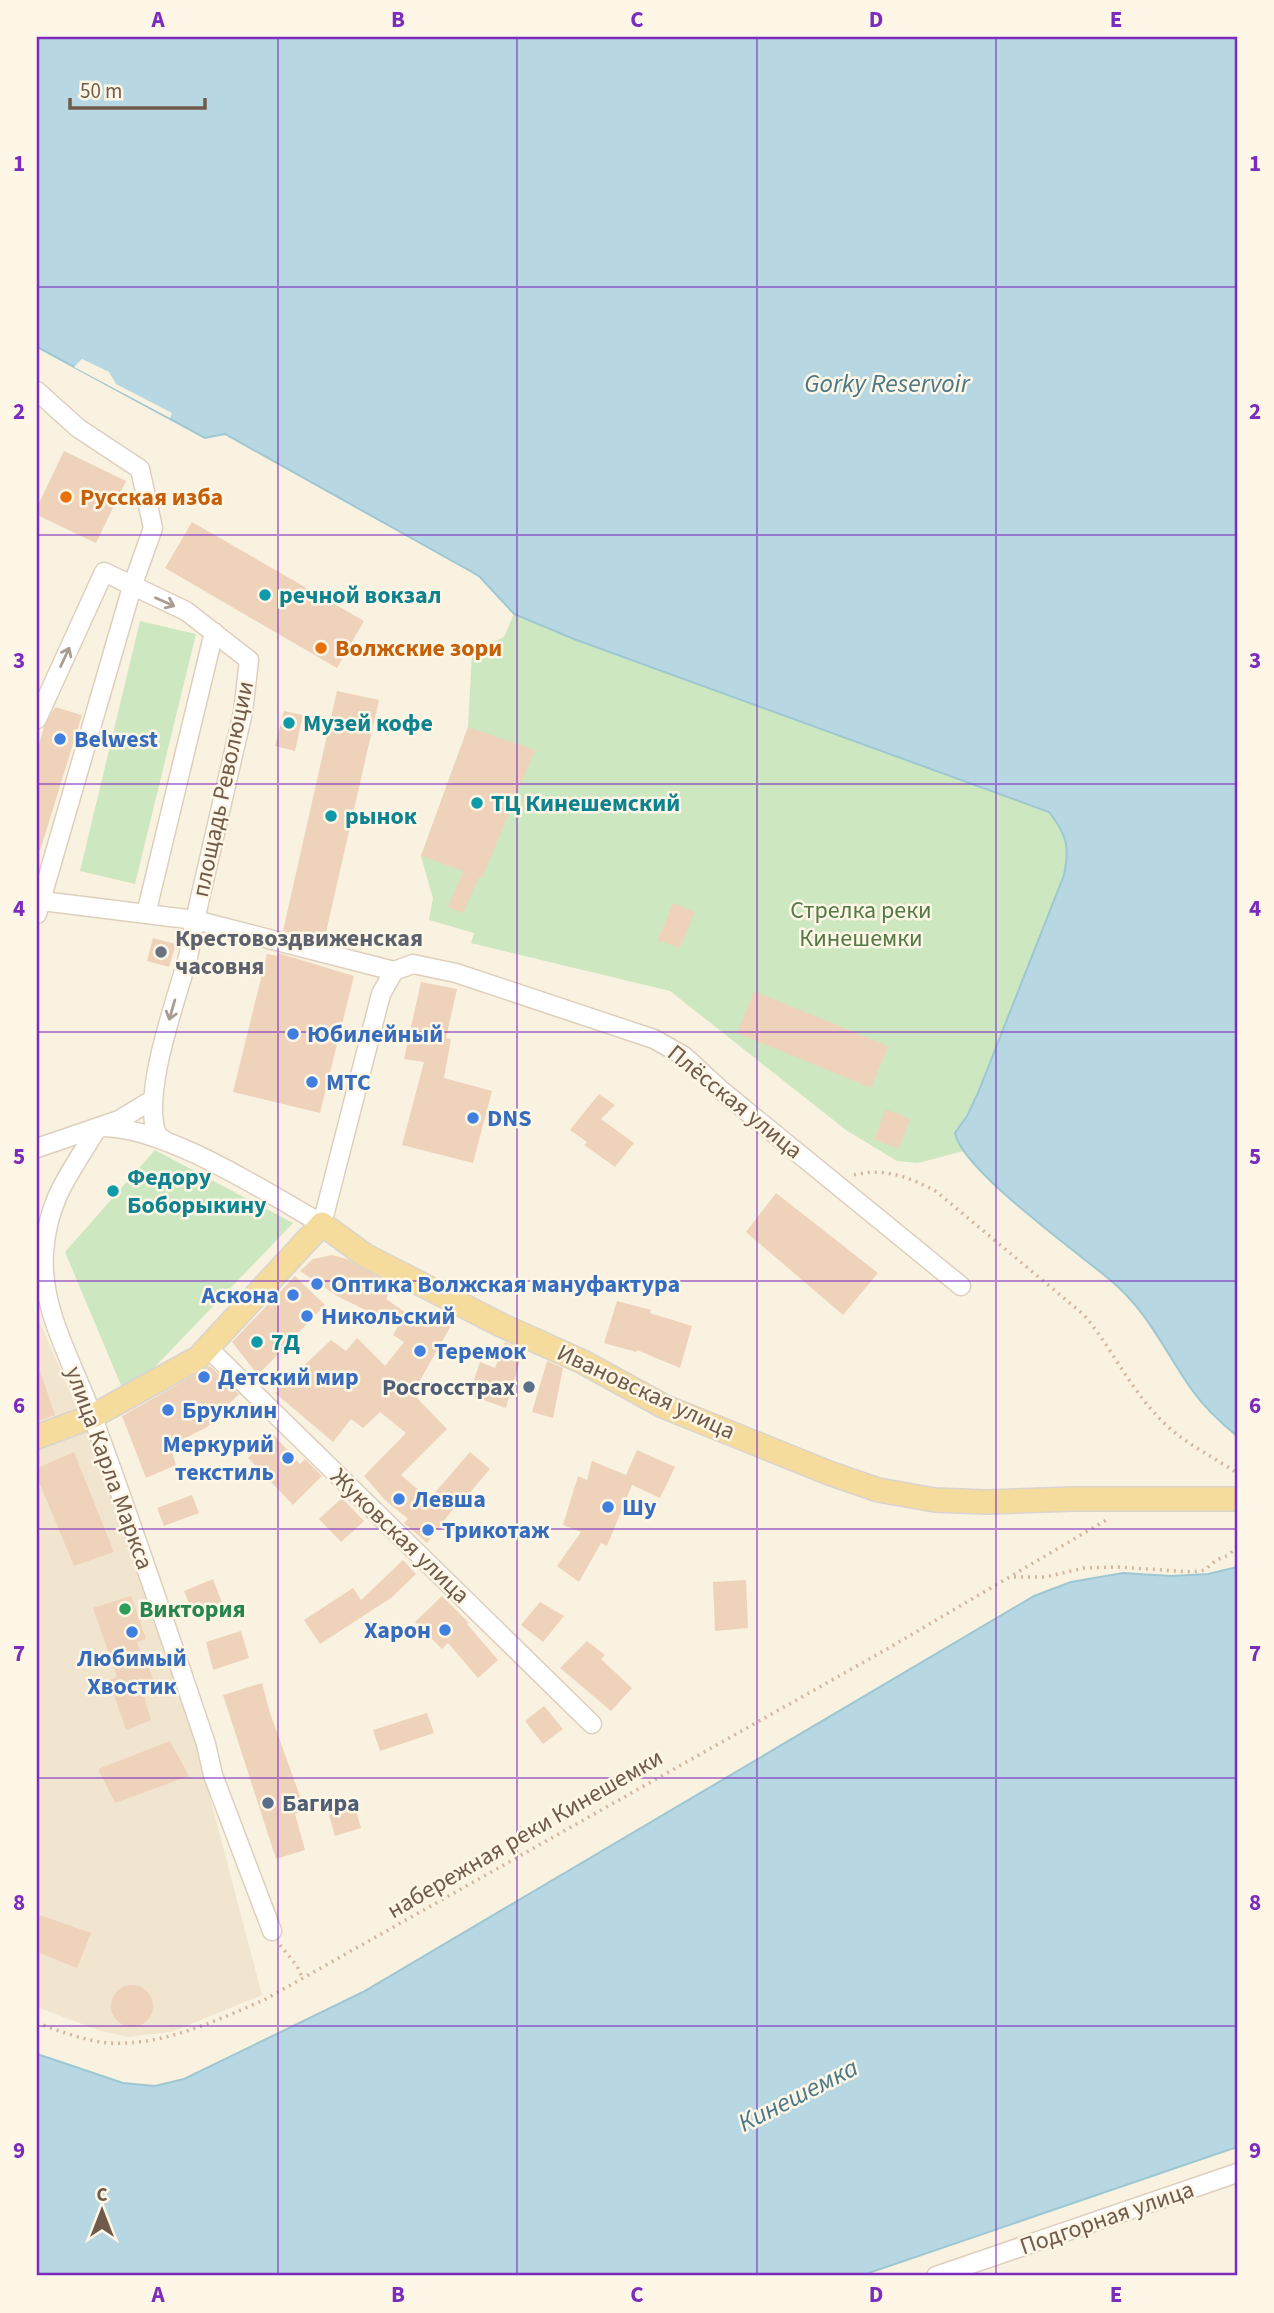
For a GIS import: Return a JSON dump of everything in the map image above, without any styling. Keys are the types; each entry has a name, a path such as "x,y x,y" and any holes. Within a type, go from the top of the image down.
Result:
{"main road":[{"path":"37,1437 93,1416 198,1359 322,1224"},
{"name":"Ивановская улица","path":"322,1224 366,1256 501,1325 583,1362 663,1406 878,1490 935,1500 986,1502 1237,1499"}],"street":[{"path":"37,391 78,428 139,469 153,528 132,587 39,908"},
{"name":"площадь Революции","path":"37,719 104,572 186,611 249,660 243,712 189,954 168,1023 152,1100"},
{"name":"площадь Революции","path":"146,914 214,632"},
{"name":"площадь Революции","path":"39,908 146,914 195,920 394,971"},
{"name":"Плёсская улица","path":"394,971 413,964 456,973 654,1039 684,1056 722,1091 961,1286"},
{"path":"322,1224 382,994 394,971"},
{"path":"37,1148 126,1116 152,1100 156,1132 167,1142"},
{"name":"Ивановская улица","path":"98,1127 130,1130 167,1142 235,1174 322,1224"},
{"name":"улица Карла Маркса","path":"98,1127 74,1163 53,1206 44,1254 42,1297 93,1416 206,1744 214,1775 272,1931"},
{"name":"Жуковская улица","path":"208,1348 592,1724"},
{"name":"Подгорная улица","path":"936,2276 1237,2173"}],"path":[{"path":"838,1186 845,1179 871,1172 893,1174 916,1181 937,1192 1083,1315 1101,1335 1162,1422 1237,1472"},
{"name":"набережная реки Кинешемки","path":"37,2023 107,2043 150,2040 220,2019 264,2000 887,1649 1108,1519"},
{"name":"набережная реки Кинешемки","path":"1008,1578 1022,1575 1045,1577 1084,1568 1118,1567 1192,1572 1205,1570 1216,1560 1229,1555 1237,1546"},
{"path":"272,1931 303,1979"}],"shaded area":[{"path":"37,1316 79,1412 37,1428"},
{"path":"87,1426 169,1641 262,1995 171,2032 128,2037 101,2031 37,2007 37,1443"}],"green space":[{"name":"Стрелка реки Кинешемки","path":"514,614 574,639 1049,812 1066,842 1064,875 978,1093 960,1128 957,1141 964,1151 918,1163 897,1161 846,1130 670,991 471,943 474,933 429,920 433,898 421,856 468,727 472,652 504,637"},
{"path":"140,621 196,634 135,884 80,871"},
{"path":"155,1150 293,1223 126,1397 65,1252"}],"water":[{"name":"Gorky Reservoir","path":"37,37 1237,37 1237,1436 1197,1396 1135,1304 1109,1279 998,1188 962,1149 955,1133 978,1093 1064,875 1067,849 1060,828 1049,812 574,639 514,614 480,577 472,572 225,434 205,438 37,347"},
{"name":"Кинешемка","path":"1237,1567 1237,2147 860,2276 37,2276 37,2054 123,2083 155,2086 184,2079 363,1992 1034,1596 1071,1582 1123,1573 1171,1576 1208,1574"}],"pier":[{"path":"82,359 109,372 116,384 172,413 170,418 74,367"}],"building":[{"name":"Русская изба","path":"64,451 126,481 96,543 37,515 37,507"},
{"name":"речной вокзал","path":"192,522 364,621 337,668 165,568"},
{"name":"рынок","path":"337,691 379,700 324,941 283,931"},
{"path":"55,707 82,715 40,851 37,851 37,752 44,727"},
{"path":"284,711 303,715 295,751 275,746"},
{"name":"ТЦ Кинешемский","path":"468,727 535,750 482,878 479,877 463,913 448,907 463,871 421,856"},
{"path":"673,903 695,912 680,948 658,940"},
{"name":"Крестовоздвиженская часовня","path":"153,938 176,944 169,967 147,961"},
{"name":"Юбилейный","path":"278,953 354,976 320,1113 233,1092 267,954 277,956"},
{"path":"421,982 457,989 446,1038 451,1039 444,1078 492,1091 473,1163 402,1145 424,1062 404,1059"},
{"path":"754,991 888,1046 871,1088 737,1033"},
{"path":"599,1094 615,1105 601,1119 634,1143 615,1167 584,1145 587,1142 570,1130"},
{"path":"886,1109 910,1119 898,1149 874,1139"},
{"path":"776,1193 878,1273 843,1315 746,1232"},
{"path":"332,1255 347,1259 392,1285 386,1299 419,1322 428,1311 452,1324 414,1391 419,1395 417,1398 447,1429 401,1475 428,1498 470,1452 490,1469 462,1502 460,1500 427,1543 404,1523 408,1519 386,1501 364,1476 406,1433 380,1412 363,1428 351,1419 333,1442 275,1393 331,1340 346,1351 357,1338 385,1366 404,1342 393,1335 398,1326 337,1296 300,1271 313,1259"},
{"path":"295,1276 325,1305 258,1375 232,1342"},
{"path":"617,1301 651,1310 650,1313 692,1326 680,1368 637,1350 636,1352 604,1343"},
{"path":"505,1342 523,1350 506,1408 469,1395 480,1362 495,1368"},
{"path":"547,1361 563,1368 553,1418 532,1412"},
{"path":"210,1366 239,1394 218,1415 220,1417 207,1427 170,1446 176,1465 146,1478 122,1416"},
{"path":"39,1368 55,1415 37,1421 37,1369"},
{"path":"273,1434 300,1464 305,1459 322,1476 293,1505 248,1458"},
{"path":"637,1450 675,1467 660,1498 632,1485 607,1546 601,1543 579,1582 557,1566 581,1532 563,1525 578,1476 587,1480 592,1461 626,1475"},
{"path":"74,1452 114,1552 74,1566 37,1477 37,1468"},
{"path":"192,1495 199,1513 164,1526 157,1508"},
{"path":"342,1498 364,1521 341,1542 319,1519"},
{"path":"403,1560 416,1574 391,1598 320,1644 304,1620 353,1588 361,1600"},
{"path":"213,1579 224,1608 195,1619 184,1591"},
{"path":"746,1580 748,1628 715,1631 713,1582"},
{"path":"131,1596 146,1639 137,1642 144,1662 147,1661 156,1689 143,1693 151,1720 126,1730 109,1680 117,1677 93,1608"},
{"path":"442,1596 469,1623 467,1624 498,1660 478,1678 448,1643 442,1649 415,1622"},
{"path":"540,1602 564,1616 543,1642 521,1625"},
{"path":"241,1631 249,1658 213,1670 206,1642"},
{"path":"587,1641 605,1655 601,1659 632,1688 611,1711 560,1668"},
{"path":"262,1683 305,1810 295,1814 305,1850 276,1859 223,1695"},
{"path":"544,1706 563,1729 543,1744 525,1721"},
{"path":"427,1713 434,1733 380,1751 373,1730"},
{"path":"170,1741 189,1776 115,1803 98,1769"},
{"path":"355,1807 361,1828 335,1836 329,1815"},
{"path":"37,1914 91,1933 77,1968 37,1952"},
{"path":"132,1985 147,1991 153,2006 147,2021 132,2027 117,2021 111,2006 117,1991"}],"place":[{"name":"Русская изба","path":"66,497"},
{"name":"речной вокзал","path":"265,595"},
{"name":"Волжские зори","path":"321,648"},
{"name":"Музей кофе","path":"289,723"},
{"name":"Belwest","path":"60,739"},
{"name":"ТЦ Кинешемский","path":"477,803"},
{"name":"рынок","path":"331,816"},
{"name":"Крестовоздвиженская часовня","path":"161,952"},
{"name":"Юбилейный","path":"293,1034"},
{"name":"МТС","path":"312,1082"},
{"name":"DNS","path":"473,1118"},
{"name":"Федору Боборыкину","path":"113,1191"},
{"name":"Оптика Волжская мануфактура","path":"317,1284"},
{"name":"Аскона","path":"293,1295"},
{"name":"Никольский","path":"307,1316"},
{"name":"7Д","path":"257,1342"},
{"name":"Теремок","path":"420,1351"},
{"name":"Детский мир","path":"204,1377"},
{"name":"Росгосстрах","path":"529,1387"},
{"name":"Бруклин","path":"168,1410"},
{"name":"Меркурий текстиль","path":"288,1458"},
{"name":"Левша","path":"399,1499"},
{"name":"Шу","path":"608,1507"},
{"name":"Трикотаж","path":"428,1530"},
{"name":"Виктория","path":"125,1609"},
{"name":"Харон","path":"445,1630"},
{"name":"Любимый Хвостик","path":"132,1632"},
{"name":"Багира","path":"268,1803"}]}
